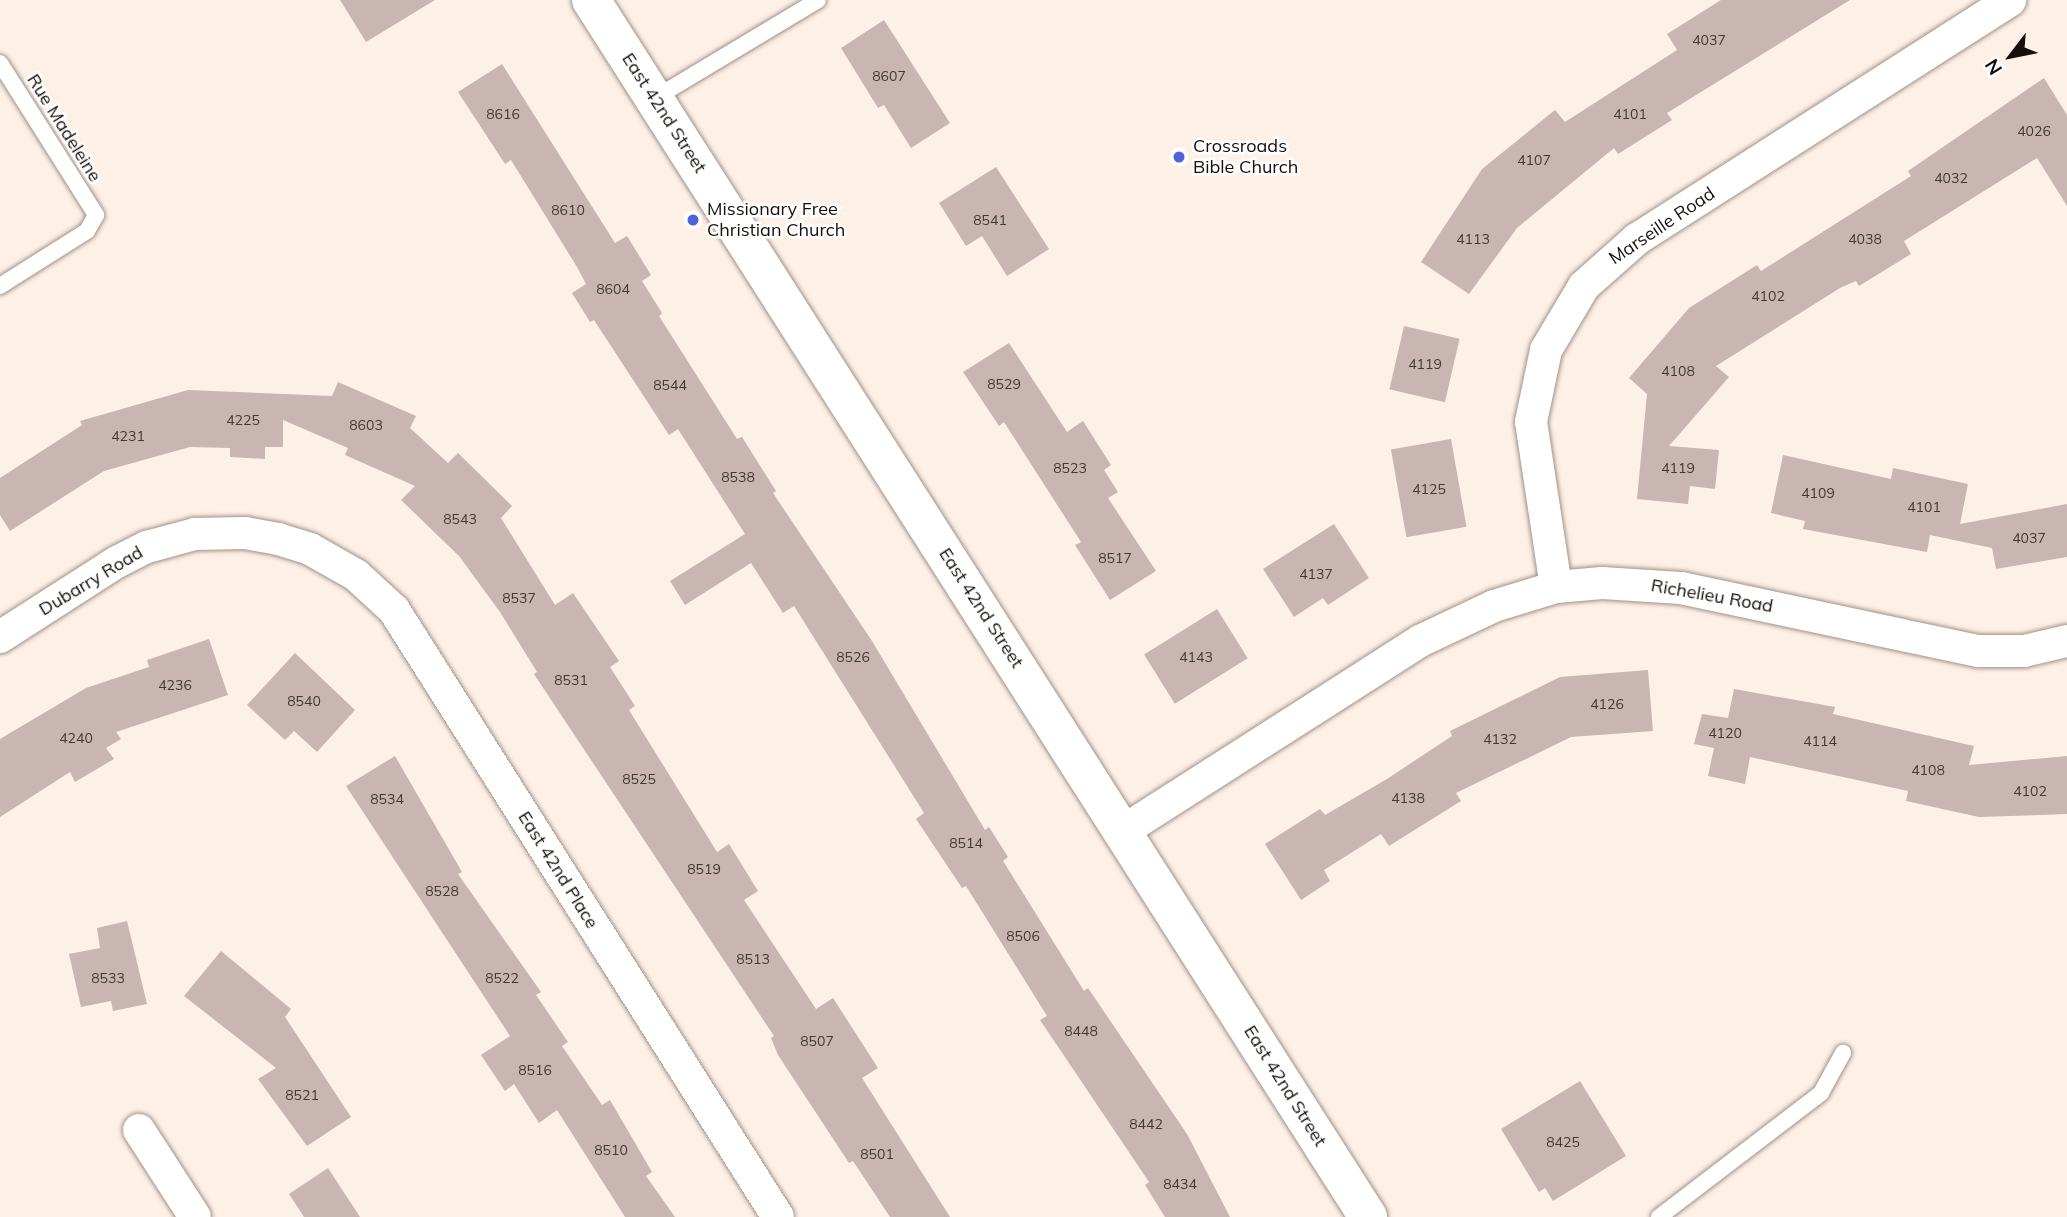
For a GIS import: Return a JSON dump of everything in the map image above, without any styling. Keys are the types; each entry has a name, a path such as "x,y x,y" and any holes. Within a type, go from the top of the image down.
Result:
{"street":[{"name":"East 42nd Street","path":"591,0 1368,1217"},
{"name":"Marseille Road","path":"1556,587 1531,422 1546,350 1584,286 1637,239 2010,0"},
{"name":"Dubarry Road","path":"0,637 117,562 161,542 195,534 245,533 310,549"},
{"name":"East 42nd Place","path":"310,549 356,575 394,610 778,1217"},
{"name":"Richelieu Road","path":"1123,831 1420,641 1494,606 1556,587 1602,583 1681,588 1978,651 2024,651 2067,641"},
{"path":"139,1130 195,1217"}],"lane":[{"path":"654,98 818,0"},
{"name":"Rue Madeleine","path":"0,63 96,215 87,231 0,286"},
{"path":"1659,1217 1700,1190 1737,1155 1821,1093 1843,1053"}],"building":[{"path":"340,0 435,0 366,42"},
{"path":"1721,0 1850,0 1667,113 1672,120 1618,154 1614,148 1517,228 1469,294 1421,262 1482,169 1555,110 1565,122 1677,50 1667,34"},
{"path":"884,20 950,123 911,148 884,105 878,108 841,48"},
{"path":"502,64 615,243 627,236 651,275 642,281 662,313 659,316 737,439 742,437 776,491 773,493 872,641 985,830 989,827 1008,857 1003,861 1084,991 1088,988 1187,1134 1230,1217 1165,1217 1145,1185 1149,1182 1040,1020 1047,1016 966,886 962,888 916,819 924,813 794,606 783,613 751,563 685,605 670,581 745,534 678,429 669,435 594,320 590,322 572,293 586,284 577,267 511,160 505,164 458,92"},
{"path":"2044,78 2067,115 2067,206 2037,158 1904,241 1911,254 1859,286 1856,281 1840,288 1716,366 1729,377 1669,446 1719,450 1715,489 1690,486 1688,504 1637,499 1647,394 1629,378 1689,308 1757,265 1761,271 1911,176 1908,171"},
{"path":"996,167 1049,249 1007,276 982,236 966,246 939,203"},
{"path":"1404,326 1460,339 1445,402 1389,389"},
{"path":"1009,343 1067,432 1083,421 1111,465 1104,470 1118,492 1108,498 1156,571 1110,600 1075,545 1081,542 1004,422 999,426 963,372"},
{"path":"338,382 416,416 410,428 448,463 458,453 512,506 501,518 555,605 573,593 619,661 610,667 635,706 629,710 717,852 729,844 758,891 744,900 816,1009 833,998 878,1068 862,1078 950,1217 890,1217 853,1161 849,1163 778,1055 771,1038 774,1036 534,674 537,672 500,612 459,556 401,500 415,486 345,455 348,448 283,420 283,447 265,447 265,459 230,457 230,448 190,447 104,471 10,531 0,515 0,478 82,425 80,421 188,390 332,396"},
{"path":"1451,439 1466,527 1406,537 1391,450"},
{"path":"1783,455 1891,479 1893,468 1968,484 1960,524 2067,504 2067,557 1996,569 1992,548 1930,535 1927,552 1803,529 1805,521 1771,513"},
{"path":"1334,524 1369,578 1328,605 1323,598 1294,617 1263,569"},
{"path":"1217,609 1248,658 1175,704 1144,655"},
{"path":"209,639 228,695 116,732 121,739 106,748 114,759 75,782 70,772 0,817 0,739 86,688 149,667 147,660"},
{"path":"295,653 355,710 317,752 294,731 285,740 247,705"},
{"path":"1648,670 1653,731 1571,737 1456,793 1461,801 1389,846 1381,834 1324,870 1330,881 1301,900 1265,844 1320,809 1325,815 1387,779 1452,736 1450,731 1560,677"},
{"path":"1734,689 1835,707 1833,714 1974,746 1969,765 2067,756 2067,814 1979,817 1906,801 1908,791 1750,757 1745,784 1708,776 1714,748 1694,744 1702,714 1728,718"},
{"path":"395,756 462,872 458,874 541,992 536,995 568,1042 562,1046 602,1105 610,1100 652,1172 646,1176 675,1217 625,1217 557,1110 539,1123 514,1084 505,1091 481,1055 510,1036 346,786"},
{"path":"127,921 147,1004 113,1011 111,1001 81,1007 69,954 100,948 97,928"},
{"path":"221,951 291,1009 285,1017 351,1117 307,1146 258,1079 276,1068 184,996"},
{"path":"1580,1081 1626,1156 1553,1201 1545,1188 1539,1192 1501,1129"},
{"path":"328,1168 360,1217 304,1217 289,1194"}],"place":[{"name":"Crossroads Bible Church","path":"1179,157"},
{"name":"Missionary Free Christian Church","path":"693,220"}]}
